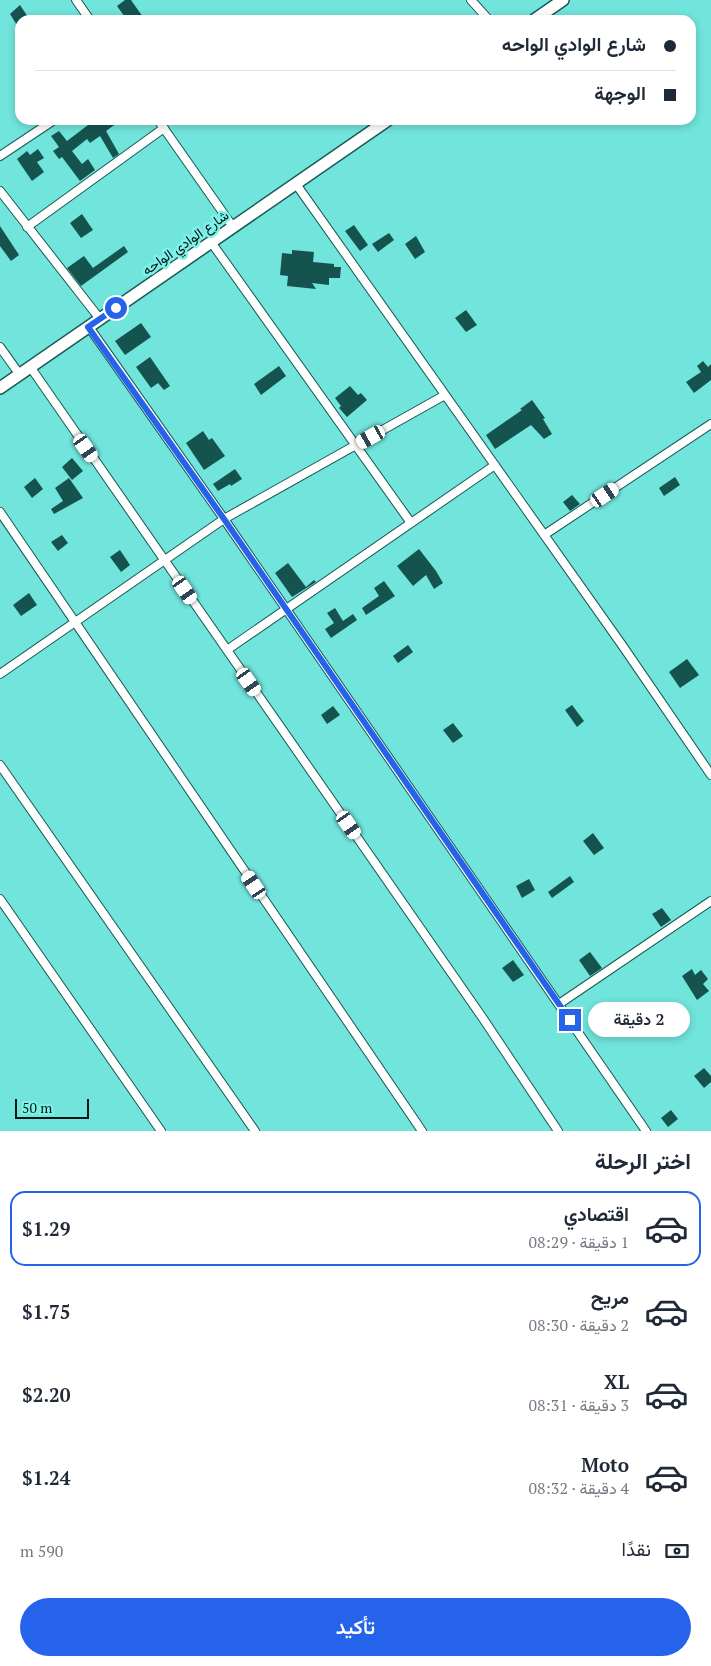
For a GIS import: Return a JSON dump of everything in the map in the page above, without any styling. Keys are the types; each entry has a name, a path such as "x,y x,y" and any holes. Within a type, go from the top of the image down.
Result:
{"main road":[{"path":"541,15 563,0"},
{"name":"شارع الوادي الواحه","path":"0,388 381,125"}],"street":[{"path":"76,0 86,15"},
{"path":"471,0 484,15"},
{"path":"0,156 46,125"},
{"path":"162,125 233,228"},
{"path":"27,227 164,128"},
{"path":"296,184 711,775"},
{"path":"0,191 100,319"},
{"path":"212,242 410,524"},
{"path":"88,327 224,519 646,1131"},
{"path":"0,347 20,375"},
{"path":"30,368 482,1017 558,1131"},
{"path":"0,674 224,519 445,395"},
{"path":"544,535 711,424"},
{"path":"226,650 495,466"},
{"path":"0,512 422,1131"},
{"path":"0,765 255,1131"},
{"path":"0,899 161,1131"},
{"path":"559,1004 711,901"}],"building":[{"path":"125,0 131,0 142,15 123,15 117,6"},
{"path":"20,5 27,15 15,15 15,22 10,14"},
{"path":"88,125 114,125 106,131 119,154 113,158 100,136 90,143 87,139 72,151 82,164 88,159 95,170 80,181 62,157 59,159 53,151 59,147 51,136 59,131 67,141"},
{"path":"38,149 44,158 37,162 44,172 32,181 17,159 27,151 30,155"},
{"path":"82,214 93,230 81,238 70,223"},
{"path":"354,225 368,245 360,251 345,231"},
{"path":"0,226 19,255 11,261 0,246"},
{"path":"389,233 394,240 378,252 372,244"},
{"path":"416,236 425,252 415,259 405,244"},
{"path":"124,246 128,252 81,286 67,268 84,256 93,268"},
{"path":"292,250 314,252 313,262 334,264 334,267 341,267 340,278 329,278 329,285 312,283 316,289 287,286 288,276 280,275 282,253 292,254"},
{"path":"466,310 477,325 466,332 455,318"},
{"path":"141,323 151,337 125,355 115,341"},
{"path":"150,357 170,386 164,390 158,383 151,388 136,367"},
{"path":"703,361 708,367 711,364 711,380 694,393 686,382 701,372 697,366"},
{"path":"279,366 286,376 261,395 254,384"},
{"path":"350,386 358,395 361,393 367,400 347,417 339,408 341,406 335,398"},
{"path":"532,400 545,418 543,419 552,434 544,439 531,425 495,449 486,435 522,410 520,409"},
{"path":"203,431 209,440 212,438 225,456 204,470 186,443"},
{"path":"72,458 83,471 72,480 62,467"},
{"path":"235,469 242,479 218,491 213,484"},
{"path":"675,477 680,485 664,496 659,488"},
{"path":"35,478 43,489 32,498 24,487"},
{"path":"69,478 83,498 54,514 51,509 63,501 55,488"},
{"path":"572,495 580,504 570,511 563,502"},
{"path":"62,535 68,543 58,551 51,542"},
{"path":"419,549 443,583 434,589 426,575 413,586 397,566"},
{"path":"120,550 130,565 121,572 110,557"},
{"path":"288,563 306,587 314,580 316,582 292,597 275,573"},
{"path":"384,581 395,596 366,615 362,608 379,596 374,588"},
{"path":"29,593 37,605 21,616 13,605"},
{"path":"335,608 343,621 353,614 357,620 331,638 325,629 334,623 327,613"},
{"path":"408,645 413,652 398,663 393,656"},
{"path":"687,659 699,675 680,688 669,672"},
{"path":"572,705 584,721 577,727 565,710"},
{"path":"333,706 340,715 327,724 321,715"},
{"path":"453,723 463,736 453,743 443,730"},
{"path":"593,833 604,848 594,855 583,841"},
{"path":"570,876 574,882 552,898 548,892"},
{"path":"529,879 535,890 522,898 516,886"},
{"path":"662,908 671,920 661,927 652,914"},
{"path":"590,952 602,968 590,976 579,960"},
{"path":"513,960 524,975 513,982 502,968"},
{"path":"692,969 695,975 701,970 708,979 703,984 709,991 697,1000 682,976"},
{"path":"704,1068 711,1076 711,1082 704,1088 694,1076"},
{"path":"671,1110 678,1119 668,1127 661,1118"}],"route":[{"path":"116,308 88,327 224,519 570,1020"}]}
